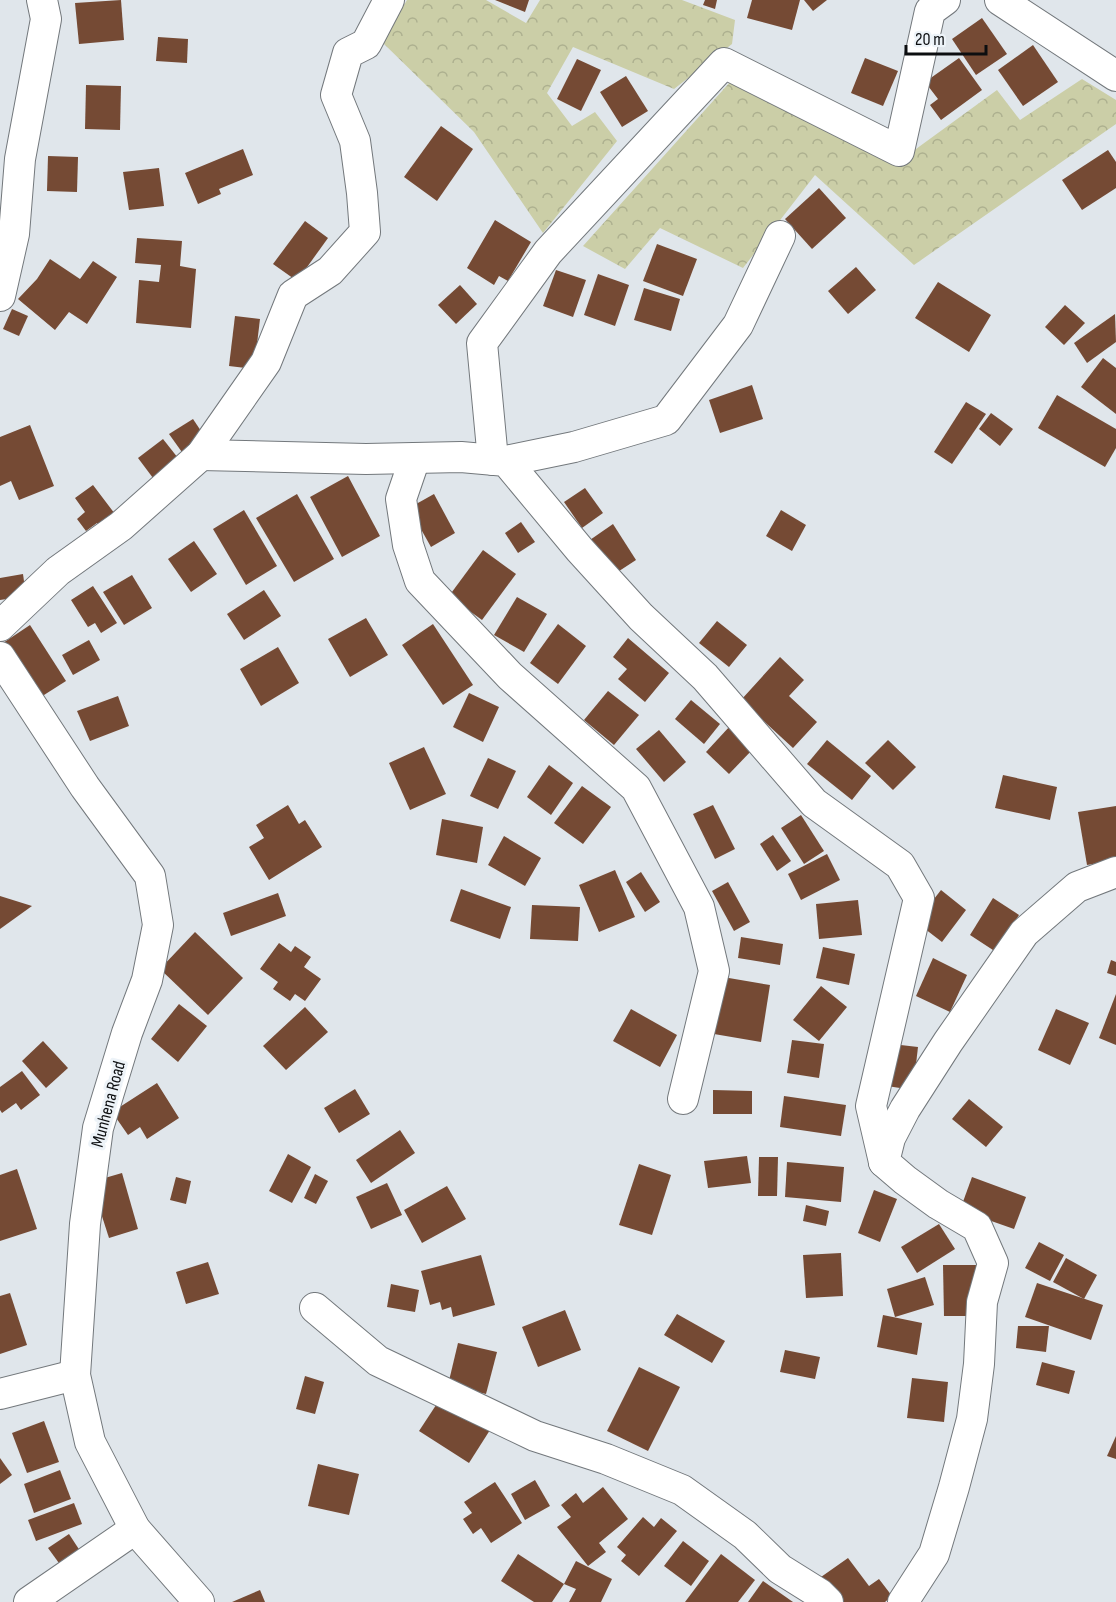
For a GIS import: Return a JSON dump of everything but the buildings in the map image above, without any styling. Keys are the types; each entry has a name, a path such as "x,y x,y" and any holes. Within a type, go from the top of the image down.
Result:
{"street":[{"path":"0,296 14,234 20,159 46,19 42,0"},
{"path":"0,626 58,571 121,526 201,455 266,362 293,295 330,271 365,232 355,141 336,94 348,53 366,44 389,0"},
{"path":"903,1602 934,1554 954,1487 972,1419 979,1364 982,1302 993,1263 977,1227 938,1204 884,1162 871,1106 919,898 900,865 814,803 705,676 641,617 500,460 482,343 548,252 724,63 898,151 930,11 945,0"},
{"path":"1000,0 1116,76"},
{"path":"201,455 461,457 500,460 574,447 666,420 738,325 780,236"},
{"path":"414,458 401,499 408,545 420,581 510,675 636,788 699,907 714,971 683,1099"},
{"name":"Munhena Road","path":"0,657 85,787 150,876 158,925 147,980 127,1033 98,1128 85,1224 75,1376 90,1442 135,1529 199,1602"},
{"path":"884,1162 890,1138 905,1108 1024,933 1077,887 1116,872"},
{"path":"315,1308 378,1361 535,1436 606,1459 682,1490 745,1535 780,1569 820,1594 828,1602"},
{"path":"0,1394 75,1376"},
{"path":"29,1602 135,1529"}],"green space":[{"path":"407,0 486,0 526,23 540,0 682,0 735,20 732,44 674,89 573,47 547,93 572,126 595,112 617,141 543,233 474,132 382,42"},
{"path":"1082,79 1116,100 1116,124 914,265 815,175 743,268 660,228 625,269 583,246 731,81 894,165 997,90 1020,120"}]}
